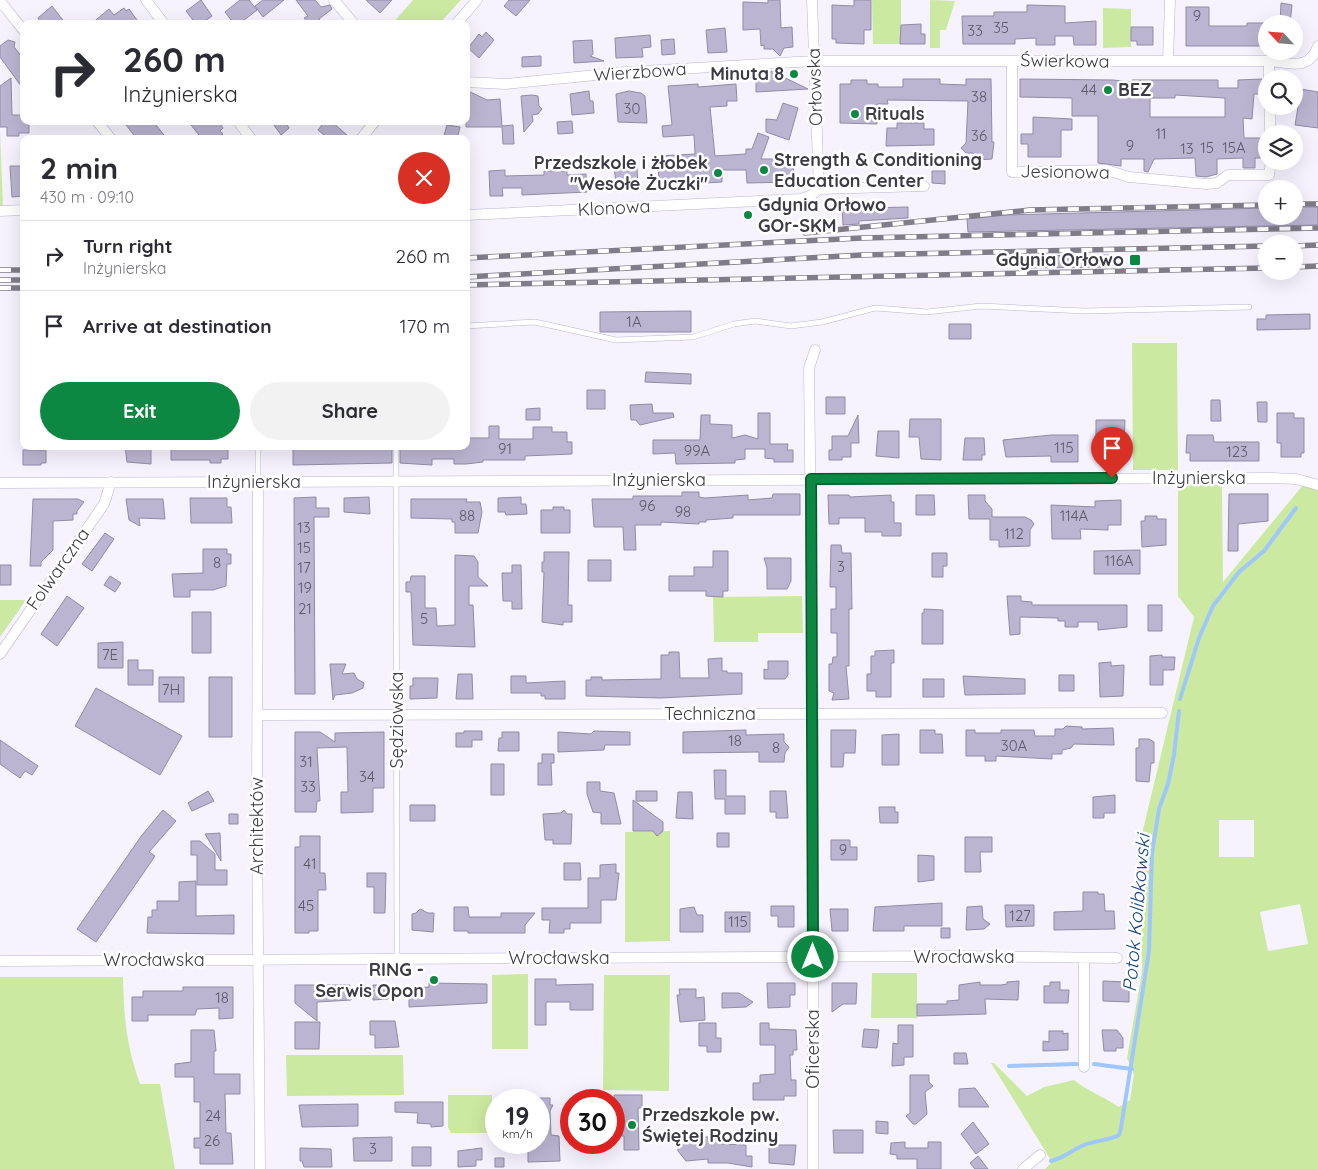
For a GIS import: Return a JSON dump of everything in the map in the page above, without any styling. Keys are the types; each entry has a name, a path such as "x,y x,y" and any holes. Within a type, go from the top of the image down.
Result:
{"street":[{"path":"146,0 161,20"},
{"path":"334,0 351,20"},
{"path":"460,20 477,0"},
{"name":"Orłowska","path":"812,0 818,189"},
{"path":"1168,61 1170,0"},
{"path":"0,1 20,26"},
{"path":"1316,57 1318,46"},
{"name":"Świerkowa","path":"814,61 1269,61 1307,63 1316,57"},
{"name":"Wierzbowa","path":"470,82 506,84 626,72 814,61"},
{"name":"Jesionowa","path":"1012,61 1012,172 1107,170 1129,177 1206,184 1217,183 1228,175 1269,175 1269,170"},
{"path":"1269,61 1270,70"},
{"path":"100,125 108,135"},
{"path":"364,135 372,125"},
{"path":"818,189 924,186"},
{"name":"Klonowa","path":"470,215 801,198 812,195 818,189"},
{"path":"0,211 20,210"},
{"name":"Oficerska","path":"813,1169 813,714 809,368 815,350"},
{"name":"Inżynierska","path":"0,483 1272,478 1296,479 1318,485"},
{"name":"Folwarczna","path":"0,654 104,504 111,482"},
{"name":"Architektów","path":"258,482 260,1169"},
{"name":"Techniczna","path":"258,715 1162,713"},
{"name":"Wrocławska","path":"0,961 813,957 1117,958"},
{"path":"1084,958 1084,1067"},
{"path":"1023,1169 1040,1155"}],"lane":[{"path":"470,326 535,322 616,340 693,337 734,324 755,321 791,326 814,323 875,308 927,312 981,306 1085,311 1249,307"},
{"path":"258,450 258,482"},
{"name":"Sędziowska","path":"396,450 397,959"}],"green space":[{"path":"413,0 461,0 443,20 396,20"},
{"path":"872,0 901,0 901,44 873,44"},
{"path":"930,0 955,1 946,30 940,30 940,48 930,48"},
{"path":"1103,8 1131,9 1131,47 1103,48"},
{"path":"0,130 3,207 0,207"},
{"path":"1132,343 1177,343 1178,470 1133,470"},
{"path":"1178,485 1222,485 1223,582 1303,485 1318,491 1318,1169 1045,1169 1052,1162 991,1063 994,1063 1027,1096 1044,1087 1074,1080 1119,1107 1130,1100 1134,1074 1127,1058 1142,972 1141,838 1194,617 1178,596","holes":["1219,820 1254,820 1254,857 1219,857","1300,904 1308,944 1268,951 1260,912"]},
{"path":"802,596 803,633 758,633 758,642 714,642 713,597"},
{"path":"0,600 26,600 0,637"},
{"path":"670,831 670,941 625,942 625,832"},
{"path":"872,973 917,973 917,1018 871,1018"},
{"path":"528,974 528,1049 492,1049 492,975"},
{"path":"604,975 670,975 669,1091 603,1089"},
{"path":"0,977 123,977 125,1018 132,1056 140,1084 160,1084 175,1169 0,1169"},
{"path":"286,1055 403,1055 404,1095 287,1096"},
{"path":"448,1095 485,1095 485,1133 451,1133 448,1127"}],"building":[{"path":"201,0 212,16 206,20 193,20 186,11"},
{"path":"240,0 249,0 257,10 244,20 231,20 225,12"},
{"path":"263,0 284,0 263,17 255,6"},
{"path":"296,0 315,0 321,7 330,5 332,9 320,20 306,20 304,18 308,16"},
{"path":"366,0 392,0 380,13"},
{"path":"509,0 530,0 516,16 504,6"},
{"path":"768,0 780,0 781,28 792,27 793,47 784,48 780,56 773,49 764,49 764,45 761,46 760,29 743,30 743,2 768,3"},
{"path":"854,0 871,0 871,30 864,30 864,44 836,43 836,39 832,39 832,5 854,6"},
{"path":"1281,3 1292,5 1291,15 1280,15"},
{"path":"1027,5 1065,6 1065,23 1096,21 1096,45 1074,45 1073,36 1055,36 1055,45 1036,45 1036,38 1015,39 1015,44 963,44 962,16 994,16 994,12 1027,12"},
{"path":"52,6 63,20 39,20 38,18"},
{"path":"1186,7 1209,7 1209,26 1247,26 1247,23 1258,23 1258,46 1186,46"},
{"path":"124,8 126,11 129,9 137,20 96,20 109,9 114,15"},
{"path":"921,24 921,34 925,34 925,44 900,44 901,25"},
{"path":"1131,27 1153,27 1153,45 1137,45 1137,41 1131,41"},
{"path":"725,28 727,52 708,53 706,30"},
{"path":"486,32 494,40 479,58 470,50 470,45 479,34 482,37"},
{"path":"650,35 651,47 642,48 643,57 616,58 615,38"},
{"path":"674,39 675,54 662,55 661,40"},
{"path":"8,40 15,42 14,47 20,54 20,84 0,57 0,46"},
{"path":"592,40 593,54 590,56 604,61 574,63 573,41"},
{"path":"541,56 541,66 522,67 522,57"},
{"path":"771,71 808,89 756,92 756,79 767,79"},
{"path":"11,78 12,115 20,115 20,125 29,125 29,133 19,133 19,136 7,136 7,127 0,127 0,86"},
{"path":"903,79 940,79 940,84 966,85 966,79 991,79 992,142 994,142 992,159 976,160 973,153 966,153 961,148 966,143 968,101 887,100 888,104 877,104 877,124 840,123 840,84 851,84 851,80 867,80 867,84 878,84 878,87 903,87"},
{"path":"1020,79 1132,82 1132,80 1218,80 1218,88 1238,88 1238,80 1258,79 1258,94 1254,94 1252,119 1243,118 1244,138 1258,138 1258,158 1255,158 1255,168 1243,168 1243,158 1217,159 1217,174 1206,177 1196,176 1195,158 1154,159 1148,172 1144,171 1144,159 1121,159 1121,166 1098,163 1098,116 1072,116 1072,98 1020,97","holes":["1175,95 1225,98 1225,117 1150,117 1150,98 1175,98"]},
{"path":"698,84 698,87 736,84 737,101 727,101 727,106 710,107 715,156 746,154 746,149 752,149 758,133 769,137 761,159 793,159 794,182 747,183 746,170 722,170 722,182 659,186 658,156 695,154 694,135 663,137 662,126 672,125 668,86"},
{"path":"1303,89 1318,92 1318,128 1295,125 1297,115 1303,115"},
{"path":"589,91 590,101 593,101 594,113 572,115 570,94"},
{"path":"629,91 641,93 645,96 647,123 618,122 616,94"},
{"path":"470,92 487,100 500,99 502,126 513,125 514,144 503,144 502,127 466,127 466,125 470,125"},
{"path":"521,96 538,96 539,106 542,109 538,114 532,115 533,121 524,132"},
{"path":"783,103 798,108 789,140 766,132 766,119 777,120"},
{"path":"1033,117 1072,119 1072,130 1061,130 1061,157 1028,157 1028,144 1021,144 1021,134 1033,134"},
{"path":"572,121 573,133 558,134 557,122"},
{"path":"897,123 924,123 924,129 934,129 934,145 886,146 887,128 897,128"},
{"path":"126,125 156,125 164,135 134,135"},
{"path":"191,125 221,125 223,128 220,131 222,135 199,135"},
{"path":"274,125 287,125 289,128 281,135"},
{"path":"322,125 336,125 347,135 324,135 318,130"},
{"path":"447,125 460,127 458,135 444,135"},
{"path":"10,166 20,166 20,196 12,197"},
{"path":"637,166 638,189 617,190 614,167"},
{"path":"505,170 505,176 544,175 544,171 567,171 567,175 586,174 587,192 522,195 522,188 502,188 503,196 490,196 489,171"},
{"path":"932,171 945,171 945,184 932,183"},
{"path":"864,204 864,208 908,207 908,218 859,221 859,224 843,225 842,205"},
{"path":"1303,207 1318,207 1318,225 968,232 967,219 1006,215 1258,208 1258,225 1303,225"},
{"path":"1110,255 1110,267 1021,268 1021,256"},
{"path":"691,311 691,332 600,332 600,312"},
{"path":"1310,314 1310,329 1257,330 1257,319 1266,319 1266,315"},
{"path":"949,324 971,324 971,339 949,339"},
{"path":"646,372 691,374 691,384 645,382"},
{"path":"587,390 605,390 605,409 587,409"},
{"path":"826,397 845,397 845,414 826,414"},
{"path":"1211,400 1220,400 1221,421 1211,421"},
{"path":"1257,402 1267,402 1267,422 1258,422"},
{"path":"652,404 653,413 673,413 674,417 640,425 636,420 631,420 630,405"},
{"path":"540,408 540,420 526,420 526,409"},
{"path":"758,413 770,413 770,444 788,444 787,450 793,450 793,462 774,462 774,459 765,458 765,449 745,449 745,459 735,460 735,463 676,464 675,453 653,454 653,440 700,440 701,415 710,415 710,424 732,425 732,438 745,435 758,439"},
{"path":"1277,413 1294,413 1294,418 1304,418 1304,453 1301,453 1301,457 1281,457 1281,443 1277,443"},
{"path":"858,415 859,443 851,443 851,457 842,457 842,460 829,460 829,450 832,450 832,436 848,436"},
{"path":"910,419 941,419 941,460 921,459 919,437 909,437"},
{"path":"1096,420 1125,420 1124,441 1096,440"},
{"path":"489,426 499,426 499,439 533,439 533,427 552,427 552,432 567,432 567,442 572,442 572,454 525,456 525,460 483,460 483,462 466,464 454,464 454,459 432,459 432,465 400,463 400,450 470,450 470,438 489,438"},
{"path":"878,431 899,431 899,458 876,456"},
{"path":"1051,435 1078,435 1078,462 1051,462 1051,456 1006,457 1003,440"},
{"path":"1187,435 1213,435 1214,442 1259,442 1259,461 1190,461 1190,453 1186,453"},
{"path":"965,438 984,438 985,455 982,455 982,460 963,460"},
{"path":"23,450 46,450 46,463 41,463 41,465 23,465"},
{"path":"126,450 151,450 151,464 127,462"},
{"path":"171,450 228,450 228,459 221,459 221,463 210,463 210,460 171,460"},
{"path":"293,450 392,450 392,463 293,465"},
{"path":"682,492 699,492 699,497 705,498 748,495 748,500 772,498 773,494 800,494 800,515 733,515 733,518 706,520 706,522 699,522 699,524 661,522 661,525 635,525 636,550 624,550 623,527 594,527 592,499 633,499 633,496 682,496"},
{"path":"1229,494 1268,494 1268,521 1238,524 1238,551 1228,551"},
{"path":"828,495 849,495 850,497 891,495 891,502 894,502 894,523 901,523 901,536 882,536 882,532 865,532 865,518 839,518 839,524 829,524"},
{"path":"916,495 934,495 935,515 916,515"},
{"path":"968,495 985,495 985,501 992,509 992,517 1025,517 1031,520 1034,524 1030,530 1030,546 999,547 999,540 990,540 990,519 969,519"},
{"path":"316,497 316,508 329,508 329,517 314,517 315,694 295,694 294,498"},
{"path":"369,497 370,514 344,512 344,498"},
{"path":"521,497 521,504 526,504 527,514 506,515 505,512 498,512 498,498"},
{"path":"190,498 227,498 227,507 231,507 232,523 191,523"},
{"path":"33,499 78,499 84,502 77,511 77,514 73,514 73,520 53,521 53,550 41,562 41,566 30,566"},
{"path":"126,499 163,499 165,519 139,518 140,526 129,520"},
{"path":"411,499 467,499 466,502 480,502 482,512 478,533 455,533 455,522 452,522 452,519 411,518"},
{"path":"1121,500 1121,525 1108,525 1108,530 1080,529 1081,539 1052,539 1051,505 1095,507 1095,501"},
{"path":"553,507 564,507 564,510 570,510 570,533 541,533 541,510 553,510"},
{"path":"1145,516 1157,516 1157,519 1166,519 1166,545 1142,547 1141,521 1145,521"},
{"path":"105,533 114,539 92,571 82,564"},
{"path":"831,545 841,545 842,553 851,553 852,609 849,609 849,666 846,666 849,699 832,700 834,693 829,691 829,664 832,664 833,657 837,657 837,633 831,633 831,609 836,609 836,587 830,587"},
{"path":"203,549 227,549 227,554 231,554 231,564 227,564 226,586 213,590 190,590 190,597 174,597 172,574 203,573"},
{"path":"1140,550 1140,574 1094,574 1094,551"},
{"path":"713,551 728,551 728,591 723,591 723,597 706,596 706,591 669,591 669,576 694,576 694,567 713,567"},
{"path":"544,552 569,552 568,605 572,605 572,622 563,622 563,625 542,622 544,572 542,572 542,562 544,562"},
{"path":"932,553 947,553 947,566 943,566 943,577 932,577"},
{"path":"455,555 474,556 478,562 478,577 488,586 469,586 469,605 473,605 475,647 413,645 411,592 406,592 406,582 410,582 411,576 425,576 425,608 436,608 437,626 455,625"},
{"path":"764,558 791,558 791,581 787,589 767,589 767,568"},
{"path":"588,560 611,560 611,581 588,581"},
{"path":"0,565 11,565 11,585 0,585"},
{"path":"512,565 521,565 522,609 512,609 512,601 503,601 502,573 512,573"},
{"path":"110,576 121,583 115,592 104,585"},
{"path":"67,596 84,608 57,646 41,634"},
{"path":"1007,596 1021,596 1021,601 1032,602 1032,605 1127,605 1127,627 1098,630 1098,622 1078,622 1078,627 1065,627 1065,621 1058,621 1058,618 1020,617 1020,634 1010,635"},
{"path":"1148,605 1162,605 1162,631 1148,631"},
{"path":"924,609 943,610 943,644 922,644 922,613 924,613"},
{"path":"192,612 211,612 211,653 192,653"},
{"path":"123,642 123,668 98,668 98,643"},
{"path":"894,650 894,663 891,663 891,697 876,697 876,691 867,691 867,674 871,674 871,656 875,656 875,651"},
{"path":"669,652 679,652 680,678 709,678 708,659 722,658 722,671 742,673 742,694 660,698 586,696 586,680 591,680 591,677 602,677 602,680 661,679 661,655 669,655"},
{"path":"1162,655 1162,657 1175,657 1174,670 1163,670 1163,685 1150,685 1150,656"},
{"path":"128,660 138,660 138,670 153,670 153,685 128,685"},
{"path":"768,661 788,661 788,675 785,679 764,679 764,669 768,670"},
{"path":"1111,662 1111,666 1124,665 1123,696 1100,697 1099,663"},
{"path":"330,664 346,664 342,674 354,673 357,679 364,683 363,688 352,693 335,695 333,700"},
{"path":"458,674 472,674 473,699 456,699"},
{"path":"1059,675 1074,675 1074,691 1059,691"},
{"path":"511,676 526,676 526,683 565,681 565,699 545,699 545,696 541,696 541,693 511,693"},
{"path":"963,676 1025,679 1025,694 965,695"},
{"path":"159,677 184,677 184,702 159,702"},
{"path":"209,677 232,677 232,737 209,737"},
{"path":"413,678 438,678 437,698 410,699 410,686 413,686"},
{"path":"923,679 944,679 944,697 923,697"},
{"path":"96,688 182,736 160,775 75,726"},
{"path":"1066,726 1082,727 1082,729 1113,728 1114,745 1074,744 1071,748 1062,750 1062,754 1052,754 1052,759 996,756 996,761 985,761 985,756 966,756 966,730 975,730 975,733 1001,733 1001,730 1034,730 1035,736 1055,736 1055,729 1063,729"},
{"path":"746,730 746,735 784,734 784,742 789,747 785,753 784,762 759,762 759,752 683,753 683,732"},
{"path":"831,730 856,730 855,753 844,753 843,767 831,767"},
{"path":"920,730 935,730 935,734 942,734 943,753 920,753"},
{"path":"464,731 482,731 482,740 472,740 472,747 456,747 456,733 464,733"},
{"path":"594,731 630,732 630,745 605,745 604,750 558,752 558,732 591,734"},
{"path":"295,732 320,732 335,742 335,733 384,732 384,788 373,788 373,812 341,813 341,792 348,792 347,747 317,748 320,801 317,801 316,812 295,812"},
{"path":"502,732 519,732 519,751 498,751 499,738 502,738"},
{"path":"899,734 899,765 882,765 882,735"},
{"path":"1139,739 1149,739 1154,742 1154,763 1151,763 1149,782 1136,781 1136,748 1139,748"},
{"path":"0,740 38,766 32,775 25,771 20,778 0,764"},
{"path":"542,754 554,754 554,763 551,763 552,785 538,785 538,763 542,763"},
{"path":"491,764 504,764 504,795 491,795"},
{"path":"714,770 726,770 726,796 745,796 745,814 725,814 725,799 715,799"},
{"path":"587,782 600,782 600,791 614,793 621,824 601,824 601,813 593,812 587,794"},
{"path":"208,791 214,801 192,811 188,803"},
{"path":"636,791 657,791 657,801 636,801"},
{"path":"770,791 786,791 788,818 776,818 776,812 770,812"},
{"path":"678,792 692,792 693,819 676,818"},
{"path":"1115,795 1115,813 1104,813 1104,818 1093,818 1093,797"},
{"path":"633,800 663,822 663,831 657,836 653,831 633,831"},
{"path":"410,805 435,805 435,821 410,821"},
{"path":"879,807 895,807 895,812 898,812 898,823 880,823"},
{"path":"163,810 176,821 149,852 155,856 96,942 77,929 142,835"},
{"path":"564,810 567,814 572,814 571,844 553,844 553,840 545,840 543,814 561,813"},
{"path":"229,814 238,814 238,824 229,824"},
{"path":"220,833 221,861 205,834"},
{"path":"717,833 729,833 729,847 717,847"},
{"path":"300,836 320,836 320,873 325,873 326,890 318,890 318,931 309,931 309,933 295,933 295,847 300,847"},
{"path":"965,837 992,837 992,852 980,852 981,872 965,872"},
{"path":"831,840 850,840 850,847 857,847 857,860 831,860"},
{"path":"191,841 200,841 215,854 215,870 227,870 227,885 197,885 197,855 191,855"},
{"path":"918,855 934,856 934,880 918,882"},
{"path":"564,863 580,863 581,880 564,880"},
{"path":"616,864 616,873 619,873 616,900 601,900 601,923 570,923 570,929 564,929 564,933 549,933 550,920 542,920 542,908 588,908 588,878 600,878 600,865"},
{"path":"367,873 386,873 385,913 374,913 374,887 367,887"},
{"path":"196,881 196,916 234,915 234,934 147,933 148,917 152,917 152,910 157,910 157,901 179,901 179,882"},
{"path":"1083,892 1104,894 1105,911 1114,911 1115,929 1054,930 1054,912 1083,911"},
{"path":"942,903 942,926 904,926 904,931 873,931 875,907"},
{"path":"1005,905 1034,905 1034,926 1006,927"},
{"path":"771,906 794,906 794,927 778,927 778,916 771,916"},
{"path":"982,906 983,919 990,924 984,929 966,930 967,907"},
{"path":"454,907 468,907 469,917 501,917 501,913 535,913 525,925 525,933 468,933 468,931 454,931"},
{"path":"694,907 697,915 703,915 703,932 680,932 680,909"},
{"path":"420,909 428,913 434,913 433,932 412,930 412,914"},
{"path":"830,909 848,909 848,931 832,931"},
{"path":"725,912 750,912 750,932 725,932"},
{"path":"941,928 950,928 950,938 941,938"},
{"path":"535,979 556,979 556,985 593,984 593,1010 570,1010 570,1002 546,1002 546,1025 535,1025"},
{"path":"1019,981 1018,1000 985,999 986,1014 917,1016 917,1004 947,1004 947,1001 959,1000 959,985 980,982 980,985 1001,985 1007,984 1007,982"},
{"path":"1103,981 1129,982 1129,1002 1103,1001"},
{"path":"1050,982 1060,982 1060,990 1069,990 1068,1003 1044,1003 1044,986 1050,986"},
{"path":"429,983 487,984 487,1003 409,1007 409,988 429,987"},
{"path":"767,983 795,983 795,995 790,995 790,1007 768,1008"},
{"path":"832,983 857,983 856,1004 843,1004 832,1012"},
{"path":"295,985 350,985 351,1000 317,1002 317,1021 295,1003"},
{"path":"373,985 388,985 388,999 373,1000"},
{"path":"183,987 233,987 233,1018 219,1019 219,1008 197,1009 195,1015 148,1015 148,1021 132,1021 132,997 143,997 143,991 183,991"},
{"path":"679,989 696,989 696,998 704,997 705,1020 680,1022 677,995 680,995"},
{"path":"722,993 739,993 753,1002 746,1007 722,1008"},
{"path":"370,1021 395,1021 399,1047 375,1048 375,1035 370,1035"},
{"path":"295,1022 320,1022 319,1049 295,1049"},
{"path":"699,1023 716,1023 716,1038 721,1038 721,1052 707,1052 707,1046 699,1046"},
{"path":"760,1023 769,1023 769,1029 796,1030 797,1050 793,1050 793,1055 790,1055 791,1080 796,1080 796,1096 784,1096 784,1100 753,1100 753,1083 760,1083 760,1075 775,1074 775,1045 760,1045"},
{"path":"898,1025 913,1025 913,1057 904,1057 904,1065 892,1066 893,1043 898,1044"},
{"path":"864,1029 879,1030 877,1048 862,1047"},
{"path":"191,1030 214,1030 216,1051 214,1051 214,1074 240,1074 240,1094 225,1094 226,1133 231,1133 233,1164 200,1164 200,1148 194,1148 194,1138 200,1138 200,1102 194,1102 194,1077 175,1077 175,1064 191,1062"},
{"path":"1102,1030 1117,1030 1123,1038 1123,1048 1116,1048 1116,1051 1104,1051"},
{"path":"1049,1031 1063,1031 1063,1034 1068,1033 1068,1050 1043,1051 1043,1041 1049,1042"},
{"path":"954,1053 966,1053 968,1064 954,1064"},
{"path":"910,1075 929,1075 929,1082 933,1086 925,1092 927,1114 916,1124 913,1124 906,1116 910,1113"},
{"path":"975,1088 989,1107 959,1107 959,1089"},
{"path":"625,1095 642,1095 642,1108 638,1108 639,1150 625,1150"},
{"path":"395,1102 443,1102 443,1126 431,1127 431,1124 417,1123 418,1113 395,1112"},
{"path":"358,1104 358,1126 302,1127 299,1105"},
{"path":"550,1111 551,1135 559,1136 560,1161 528,1162 528,1154 550,1154"},
{"path":"876,1121 888,1122 888,1134 876,1133"},
{"path":"973,1122 989,1144 976,1154 961,1134"},
{"path":"833,1130 863,1130 863,1153 834,1153"},
{"path":"392,1137 392,1161 354,1161 353,1138"},
{"path":"699,1137 722,1137 722,1144 746,1145 746,1156 752,1156 752,1167 728,1163 708,1163 708,1159 686,1161 678,1151 678,1141 700,1139"},
{"path":"905,1142 905,1148 928,1148 928,1142 941,1142 941,1169 917,1169 917,1159 897,1159 897,1155 890,1154 891,1143"},
{"path":"775,1145 796,1145 794,1165 769,1163 769,1148 775,1148"},
{"path":"412,1147 431,1147 431,1166 412,1166"},
{"path":"300,1148 331,1149 332,1167 304,1167 302,1161 300,1161"},
{"path":"482,1148 482,1160 476,1160 476,1166 458,1167 458,1151"},
{"path":"978,1156 988,1169 975,1169 970,1163"},
{"path":"495,1158 504,1158 504,1167 495,1167"}],"waterway":[{"name":"Potok Kolibkowski","path":"1180,699 1199,638 1213,606 1239,572 1264,551 1296,508"},
{"name":"Potok Kolibkowski","path":"1051,1161 1084,1145 1119,1135 1121,1128 1149,951 1152,853 1159,809 1168,784 1174,755 1179,711"},
{"path":"1009,1066 1077,1064"},
{"path":"1094,1064 1132,1069"}],"railway":[{"path":"1303,204 1318,204"},
{"path":"805,233 1030,210 1258,205"},
{"path":"470,258 862,238 1318,228"},
{"path":"1303,246 1318,245"},
{"path":"470,277 862,255 1258,246"},
{"path":"1303,267 1318,266"},
{"path":"470,285 1258,268"},
{"path":"0,270 20,270"},
{"path":"0,280 20,280"},
{"path":"0,288 20,288"}],"place":[{"name":"Minuta 8","path":"794,74"},
{"name":"BEZ","path":"1108,90"},
{"name":"Rituals","path":"855,114"},
{"name":"Strength & Conditioning Education Center","path":"764,170"},
{"name":"Przedszkole i żłobek \"Wesołe Żuczki\"","path":"718,173"},
{"name":"Gdynia Orłowo GOr-SKM","path":"748,215"},
{"name":"Gdynia Orłowo","path":"1135,260"},
{"name":"RING - Serwis Opon","path":"434,980"},
{"name":"Przedszkole pw. Świętej Rodziny","path":"632,1125"}],"route":[{"path":"813,957 811,479 1112,478"}]}
